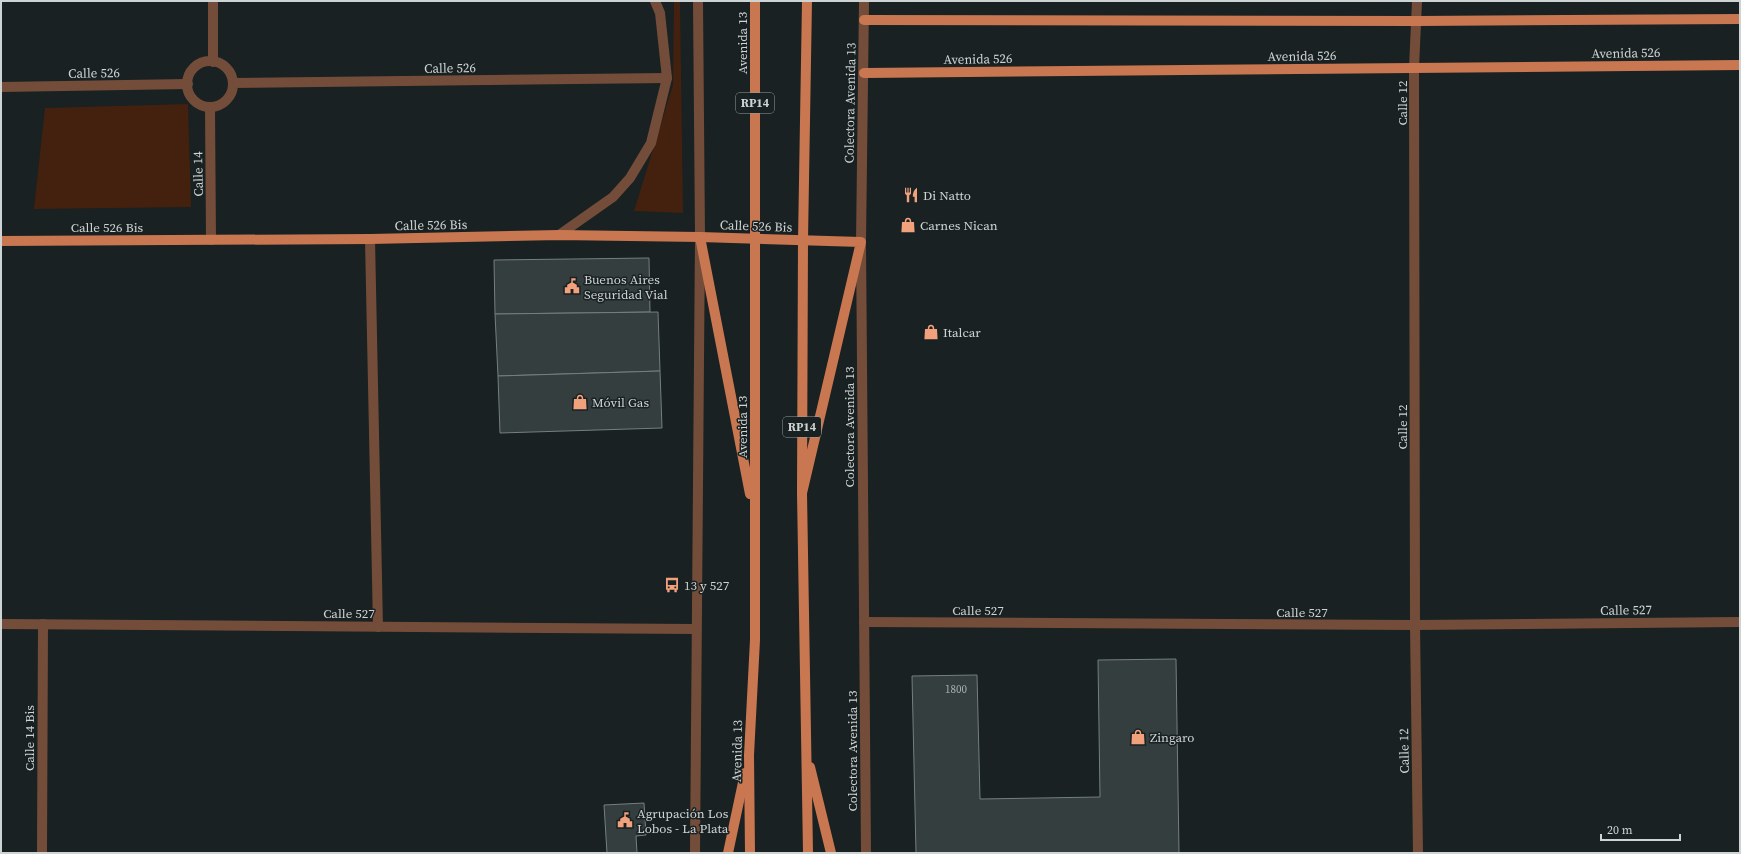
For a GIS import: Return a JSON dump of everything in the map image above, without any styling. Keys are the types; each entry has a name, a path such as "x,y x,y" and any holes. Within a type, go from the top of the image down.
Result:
{"main road":[{"name":"Avenida 13","path":"750,853 749,755 755,640 755,1"},
{"name":"RP14","path":"807,1 803,240 802,494 805,747 808,853"},
{"path":"864,20 1417,21 1740,18"},
{"name":"Avenida 526","path":"864,73 1740,65"},
{"name":"Calle 526 Bis","path":"1,241 370,239 559,235 700,237 861,242"},
{"path":"700,237 755,517"},
{"path":"802,494 861,242"},
{"path":"805,747 831,853"},
{"path":"728,853 749,755"}],"street":[{"path":"213,1 213,62"},
{"path":"559,235 614,197 630,178 651,143 668,78 660,12 655,1"},
{"path":"695,853 700,237 698,1"},
{"name":"Colectora Avenida 13","path":"864,1 861,242 866,853"},
{"name":"Calle 12","path":"1417,1 1414,68 1415,625 1418,853"},
{"path":"213,62 224,66 232,77 233,83 232,90 224,103 210,107 197,103 189,91 188,84 189,77 198,65 213,62"},
{"name":"Calle 526","path":"233,83 668,78"},
{"name":"Calle 526","path":"1,87 188,84"},
{"name":"Calle 14","path":"210,107 212,240"},
{"path":"370,239 378,627"},
{"name":"Calle 527","path":"864,622 1415,625 1740,622"},
{"name":"Calle 527","path":"1,624 696,629"},
{"name":"Calle 14 Bis","path":"42,853 43,624"}],"shaded area":[{"path":"674,1 680,1 683,213 634,211 673,85"},
{"path":"188,104 191,207 34,209 45,108"}],"building":[{"name":"Buenos Aires Seguridad Vial","path":"649,258 650,312 495,314 494,260"},
{"path":"658,312 660,371 498,376 495,314"},
{"name":"Móvil Gas","path":"660,371 662,428 500,433 498,376"},
{"name":"Zingaro","path":"1176,659 1179,853 916,853 912,676 977,675 980,799 1100,797 1098,660"},
{"name":"Agrupación Los Lobos - La Plata","path":"644,803 646,835 636,836 637,853 607,853 604,805"}],"place":[{"name":"Di Natto","path":"911,195"},
{"name":"Carnes Nican","path":"908,225"},
{"name":"Buenos Aires Seguridad Vial","path":"572,286"},
{"name":"Italcar","path":"931,332"},
{"name":"Móvil Gas","path":"580,402"},
{"name":"13 y 527","path":"672,585"},
{"name":"Zingaro","path":"1138,737"},
{"name":"Agrupación Los Lobos - La Plata","path":"625,820"}]}
